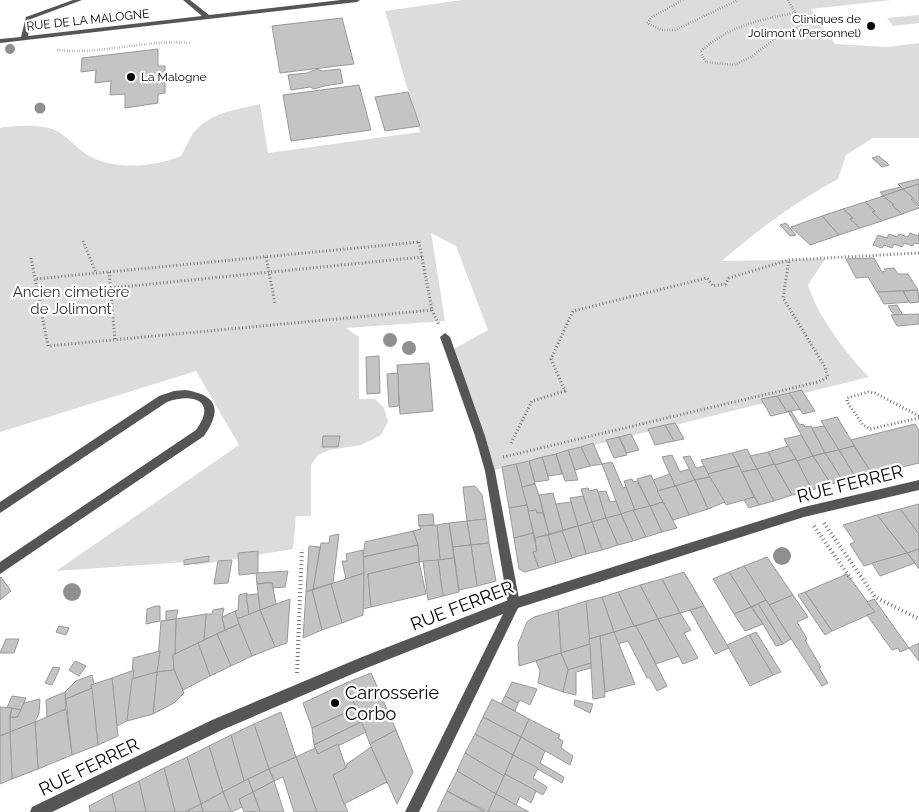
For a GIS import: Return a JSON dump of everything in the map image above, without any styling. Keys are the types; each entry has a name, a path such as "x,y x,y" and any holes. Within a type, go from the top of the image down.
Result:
{"street":[{"path":"24,38 28,18 79,0"},
{"path":"186,0 210,18"},
{"name":"RUE DE LA MALOGNE","path":"0,41 357,0"},
{"path":"412,812 514,604 487,461 445,337"},
{"path":"0,508 171,395 188,393 202,397 210,408 209,420 200,433 0,570"},
{"name":"RUE FERRER","path":"37,812 216,725 362,662 514,604 810,511 919,485"}],"path":[{"path":"683,0 652,17 647,22 661,30 675,30 694,23 738,0"},
{"path":"788,0 795,12 802,26 783,33 751,57 734,65 706,62 700,52 707,45 734,28 795,12"},
{"path":"45,36 45,41 48,44 59,51 67,52 166,41 191,43"},
{"path":"83,241 96,273"},
{"path":"31,258 34,279 48,346 432,310 419,242 34,279"},
{"path":"511,443 532,401 565,391 551,359 574,311 707,278 713,286 725,284 729,278 789,260 919,253"},
{"path":"266,257 275,304"},
{"path":"111,288 422,257"},
{"path":"487,461 818,382 828,377 825,368 783,298 789,260"},
{"path":"109,272 116,340"},
{"path":"868,392 875,393 919,417 870,429 862,425 847,402 847,398 868,392"},
{"path":"810,511 851,579"},
{"path":"810,511 875,597 919,619"},
{"path":"296,691 302,549"}],"green space":[{"name":"Ancien cimetière de Jolimont","path":"462,0 892,0 811,9 835,44 887,47 919,43 919,138 873,138 846,155 838,179 777,217 722,261 825,259 808,285 812,297 825,321 851,358 869,377 490,471 450,351 488,330 456,246 431,233 445,321 346,328 359,337 359,399 375,399 384,408 388,422 381,435 361,445 329,450 318,455 311,465 311,516 296,516 293,549 197,565 186,562 56,571 239,445 196,371 0,432 0,128 13,126 45,127 57,131 91,157 112,164 136,166 159,163 181,156 193,134 203,123 226,112 260,104 268,153 420,132 385,11"},
{"path":"919,15 919,23 893,26 887,18"}],"building":[{"path":"342,18 354,64 280,73 272,26"},
{"name":"La Malogne","path":"158,49 158,66 165,66 165,93 158,94 158,103 125,108 125,94 110,95 111,81 95,83 96,70 81,72 82,58"},
{"path":"317,69 322,71 340,69 343,83 314,89 310,87 291,90 288,75 307,73"},
{"path":"359,85 371,130 291,141 283,95"},
{"path":"408,92 420,126 385,131 375,97"},
{"path":"879,156 889,165 882,167 872,158"},
{"path":"919,179 919,184 903,189 898,184"},
{"path":"919,184 919,206 903,189"},
{"path":"901,187 903,189 883,196 880,192"},
{"path":"903,189 913,198 911,199 919,208 902,214 883,196"},
{"path":"883,196 902,214 882,221 872,212 875,211 865,202"},
{"path":"865,202 882,221 860,228 843,209"},
{"path":"843,209 860,228 839,235 822,216"},
{"path":"822,216 839,235 810,245 791,227"},
{"path":"786,223 796,235 790,236 780,225"},
{"path":"910,233 918,236 919,233 919,244 914,243 913,246 904,243 902,247 894,244 892,248 884,245 882,248 873,245 878,235 887,238 889,234 897,237 899,234 908,237"},
{"path":"874,258 882,272 886,271 884,269 894,268 898,274 908,274 918,290 877,292 868,277 856,278 846,259"},
{"path":"918,290 919,302 910,303 903,291"},
{"path":"903,291 909,302 884,304 877,292"},
{"path":"897,305 903,315 894,315 888,306"},
{"path":"919,314 919,324 897,326 891,315"},
{"path":"379,356 380,393 367,394 366,357"},
{"path":"429,363 433,411 400,414 397,365"},
{"path":"398,373 399,406 389,407 387,374"},
{"path":"802,390 815,411 803,414 789,393"},
{"path":"789,393 800,409 787,412 777,396"},
{"path":"777,396 787,412 771,416 761,399"},
{"path":"788,411 791,411 800,425 803,424 805,427 811,426 825,453 813,456"},
{"path":"837,417 854,446 839,450 821,421"},
{"path":"675,423 684,439 674,441 665,425"},
{"path":"915,424 919,430 919,463 872,474 851,440"},
{"path":"665,425 674,441 655,445 648,429"},
{"path":"824,426 839,450 825,453 812,428"},
{"path":"631,434 639,450 627,453 619,437"},
{"path":"801,435 813,456 797,461 784,439"},
{"path":"323,436 340,436 338,447 322,447"},
{"path":"619,437 627,455 614,458 606,440"},
{"path":"593,443 602,464 590,466 581,447"},
{"path":"788,446 796,459 775,465 768,452"},
{"path":"854,446 872,474 856,478 839,450"},
{"path":"581,447 590,466 575,470 568,450"},
{"path":"747,449 757,469 742,472 732,453"},
{"path":"568,450 578,480 565,481 556,454"},
{"path":"839,450 856,478 843,481 825,453"},
{"path":"768,452 774,464 757,469 750,456"},
{"path":"732,453 739,466 708,474 701,460"},
{"path":"825,453 843,481 831,484 813,456"},
{"path":"556,454 562,474 548,476 542,457"},
{"path":"672,455 680,472 689,469 695,480 675,486 662,457"},
{"path":"690,456 696,468 704,466 710,477 695,480 683,457"},
{"path":"813,456 831,484 812,490 797,461"},
{"path":"542,457 549,480 535,482 529,461"},
{"path":"796,459 812,490 792,495 775,465"},
{"path":"529,461 535,484 522,487 516,464"},
{"path":"612,462 623,488 626,487 635,510 621,514 602,464"},
{"path":"516,464 527,505 509,508 502,467"},
{"path":"774,464 792,495 774,501 757,469"},
{"path":"739,466 754,497 726,505 708,474"},
{"path":"757,469 774,501 759,505 742,472"},
{"path":"670,474 675,486 657,491 653,480"},
{"path":"651,475 663,502 650,506 637,479"},
{"path":"710,477 725,502 708,509 695,480"},
{"path":"632,479 633,482 637,481 650,506 635,510 624,481"},
{"path":"695,480 708,509 689,515 676,486"},
{"path":"535,484 543,513 537,513 536,510 528,511 522,487"},
{"path":"475,486 482,495 486,519 467,521 463,487"},
{"path":"676,486 689,515 673,520 657,491"},
{"path":"588,488 589,491 597,489 606,518 592,522 581,489"},
{"path":"606,491 610,502 616,501 621,514 606,518 598,492"},
{"path":"553,493 563,530 549,534 539,495"},
{"path":"583,496 592,522 578,526 570,498"},
{"path":"754,497 759,505 749,508 744,500"},
{"path":"571,502 578,526 563,530 556,504"},
{"path":"663,502 677,528 662,532 650,506"},
{"path":"919,504 919,534 900,509"},
{"path":"527,505 533,533 514,538 509,508"},
{"path":"650,506 662,532 646,537 633,510"},
{"path":"900,509 919,534 919,549 907,553 877,515"},
{"path":"536,510 537,513 543,513 549,534 535,538 528,511"},
{"path":"633,510 646,537 633,541 621,514"},
{"path":"433,514 434,525 419,526 418,515"},
{"path":"621,514 633,541 618,545 606,518"},
{"path":"877,515 907,553 864,566 850,544 855,542 843,525"},
{"path":"606,518 618,545 602,550 592,522"},
{"path":"486,519 489,543 471,545 467,521"},
{"path":"467,521 471,545 453,547 449,523"},
{"path":"592,522 602,550 586,554 578,526"},
{"path":"449,523 454,558 440,560 437,525"},
{"path":"437,525 440,560 419,562 418,545 413,531 421,529 419,526"},
{"path":"578,526 586,554 572,558 562,531"},
{"path":"413,531 418,545 363,557 365,542"},
{"path":"562,531 572,558 556,563 548,535"},
{"path":"533,533 537,551 533,552 539,568 525,572 519,569 514,538"},
{"path":"339,534 333,583 313,589 321,543 329,543 330,536"},
{"path":"548,535 556,563 539,568 533,552 537,551 535,538"},
{"path":"489,543 496,581 477,586 471,545"},
{"path":"418,545 419,562 368,574 371,607 363,609 363,557"},
{"path":"471,545 477,586 459,590 453,547"},
{"path":"309,546 320,547 313,589 306,592"},
{"path":"919,549 919,569 907,553"},
{"path":"363,550 364,573 346,579 342,561 347,561 346,554"},
{"path":"258,551 258,573 239,575 238,553"},
{"path":"907,553 915,563 880,576 872,563"},
{"path":"209,556 209,561 184,565 184,560"},
{"path":"767,557 793,595 769,605 744,566"},
{"path":"454,558 459,592 443,596 438,560"},
{"path":"232,560 228,583 214,584 218,561"},
{"path":"438,560 443,596 428,600 423,561"},
{"path":"419,562 426,594 371,607 368,574"},
{"path":"744,566 766,600 751,607 729,572"},
{"path":"288,571 285,587 272,588 272,583 257,584 256,573"},
{"path":"684,572 704,606 680,613 662,579"},
{"path":"729,572 751,607 734,614 713,579"},
{"path":"364,573 363,615 342,623 331,584"},
{"path":"847,574 875,612 832,631 805,592"},
{"path":"0,578 11,591 0,600"},
{"path":"662,579 680,613 658,619 640,585"},
{"path":"272,583 276,604 260,610 257,584"},
{"path":"331,584 342,623 322,630 312,590"},
{"path":"640,585 658,619 634,626 618,592"},
{"path":"312,590 322,630 303,638 306,592"},
{"path":"618,592 634,626 614,632 602,597"},
{"path":"805,592 832,631 825,635 798,595"},
{"path":"247,593 249,615 237,619 235,611 238,610 239,595"},
{"path":"258,594 260,610 249,615 246,595"},
{"path":"793,595 808,617 797,622 828,683 822,686 769,605"},
{"path":"602,597 614,632 589,639 586,601"},
{"path":"290,599 287,643 275,647 260,610"},
{"path":"874,599 909,648 900,652 898,648 892,650 867,615 875,612 867,602"},
{"path":"766,600 791,639 783,644 758,604"},
{"path":"586,601 590,644 561,653 558,610"},
{"path":"758,604 783,644 776,646 752,607"},
{"path":"160,606 160,621 146,624 147,609"},
{"path":"704,606 729,648 715,654 690,610"},
{"path":"751,607 763,624 745,631 734,614"},
{"path":"224,608 222,617 225,630 204,640 206,614 212,614 213,610"},
{"path":"178,610 176,619 166,621 166,611"},
{"path":"260,610 275,647 252,656 237,619"},
{"path":"558,610 561,653 519,666 518,644 527,622 534,617"},
{"path":"235,611 239,624 225,630 222,617"},
{"path":"680,613 691,630 684,633 698,658 683,664 658,619"},
{"path":"206,614 204,640 175,654 176,619"},
{"path":"176,619 175,654 173,655 174,670 157,672 161,621"},
{"path":"658,619 679,656 656,664 636,626"},
{"path":"239,624 252,656 231,666 217,634"},
{"path":"59,626 69,628 66,635 56,632"},
{"path":"636,626 667,686 657,691 650,678 647,678 628,641 617,644 614,632"},
{"path":"614,632 635,684 605,692 600,636"},
{"path":"756,632 781,672 773,675 749,635"},
{"path":"217,634 231,666 210,676 198,643"},
{"path":"749,635 773,675 750,686 727,645"},
{"path":"600,636 605,697 593,699 589,639"},
{"path":"6,639 19,639 14,653 0,653"},
{"path":"198,643 210,676 183,690 174,670 173,655"},
{"path":"919,643 919,661 909,648"},
{"path":"590,644 591,663 568,670 561,653"},
{"path":"160,651 157,672 132,679 133,658"},
{"path":"561,653 568,670 563,692 538,683 540,671 536,661"},
{"path":"75,661 86,666 79,676 69,670"},
{"path":"591,663 591,668 576,672 576,695 563,692 568,670"},
{"path":"53,667 60,668 52,685 45,683"},
{"path":"134,670 127,721 117,726 112,678"},
{"path":"174,670 184,693 174,703 153,714 157,672"},
{"path":"157,672 153,714 127,721 132,679"},
{"path":"371,673 396,730 370,744 346,683"},
{"path":"92,675 94,684 91,685 92,688 66,699 65,692 76,681"},
{"path":"112,678 118,736 98,745 91,685"},
{"path":"512,682 537,689 530,705 520,700 518,703 505,696"},
{"path":"346,683 356,708 312,728 303,703"},
{"path":"92,688 98,745 72,755 66,699"},
{"path":"65,692 66,709 47,717 46,700"},
{"path":"12,696 26,698 21,710 7,708"},
{"path":"505,696 518,703 515,711 501,704"},
{"path":"40,699 39,713 35,722 10,732 10,717 17,717 24,703"},
{"path":"492,699 529,719 521,737 483,717"},
{"path":"575,700 593,704 590,713 574,705"},
{"path":"0,707 12,708 10,732 0,736"},
{"path":"12,708 21,710 17,717 10,717"},
{"path":"356,708 361,722 314,745 312,728"},
{"path":"66,709 72,755 38,769 35,722"},
{"path":"281,712 296,757 269,769 254,724"},
{"path":"483,717 521,737 513,755 475,734"},
{"path":"529,719 560,735 558,738 563,741 561,748 573,756 570,765 521,737"},
{"path":"35,722 38,769 12,779 10,732"},
{"path":"361,722 366,732 318,754 314,745"},
{"path":"254,724 269,769 244,781 231,735"},
{"path":"396,730 413,772 397,804 370,744"},
{"path":"10,732 12,779 0,784 0,736"},
{"path":"475,734 513,755 504,776 465,753"},
{"path":"231,735 244,781 223,792 209,746"},
{"path":"521,737 545,751 540,763 564,777 562,783 513,755"},
{"path":"338,744 346,768 333,775 348,812 317,812 296,757 315,748 318,754"},
{"path":"209,746 223,792 201,804 187,757"},
{"path":"371,747 387,782 344,804 333,775 346,768 347,764"},
{"path":"465,753 504,776 496,794 457,771"},
{"path":"513,755 538,768 533,778 547,787 543,795 505,774"},
{"path":"187,757 201,804 185,812 175,812 164,768"},
{"path":"296,757 317,812 294,812 283,777 274,781 269,769"},
{"path":"164,768 175,812 146,812 139,781"},
{"path":"269,769 274,781 253,792 248,779"},
{"path":"457,771 496,794 488,812 447,791"},
{"path":"505,774 536,791 531,803 520,796 516,805 496,794"},
{"path":"248,779 253,792 239,799 242,807 231,812 223,792"},
{"path":"139,781 146,812 116,812 112,794"},
{"path":"274,781 284,812 260,812 253,792"},
{"path":"447,791 485,812 437,812"},
{"path":"223,792 231,812 203,812 201,804"},
{"path":"253,792 260,811 244,812 239,799"},
{"path":"112,794 116,812 90,812 89,806"},
{"path":"496,794 516,805 529,812 488,812"},
{"path":"201,804 203,812 185,812"}],"place":[{"name":"Cliniques de Jolimont (Personnel)","path":"871,26"},
{"name":"La Malogne","path":"131,77"},
{"name":"Carrosserie Corbo","path":"335,703"}]}
